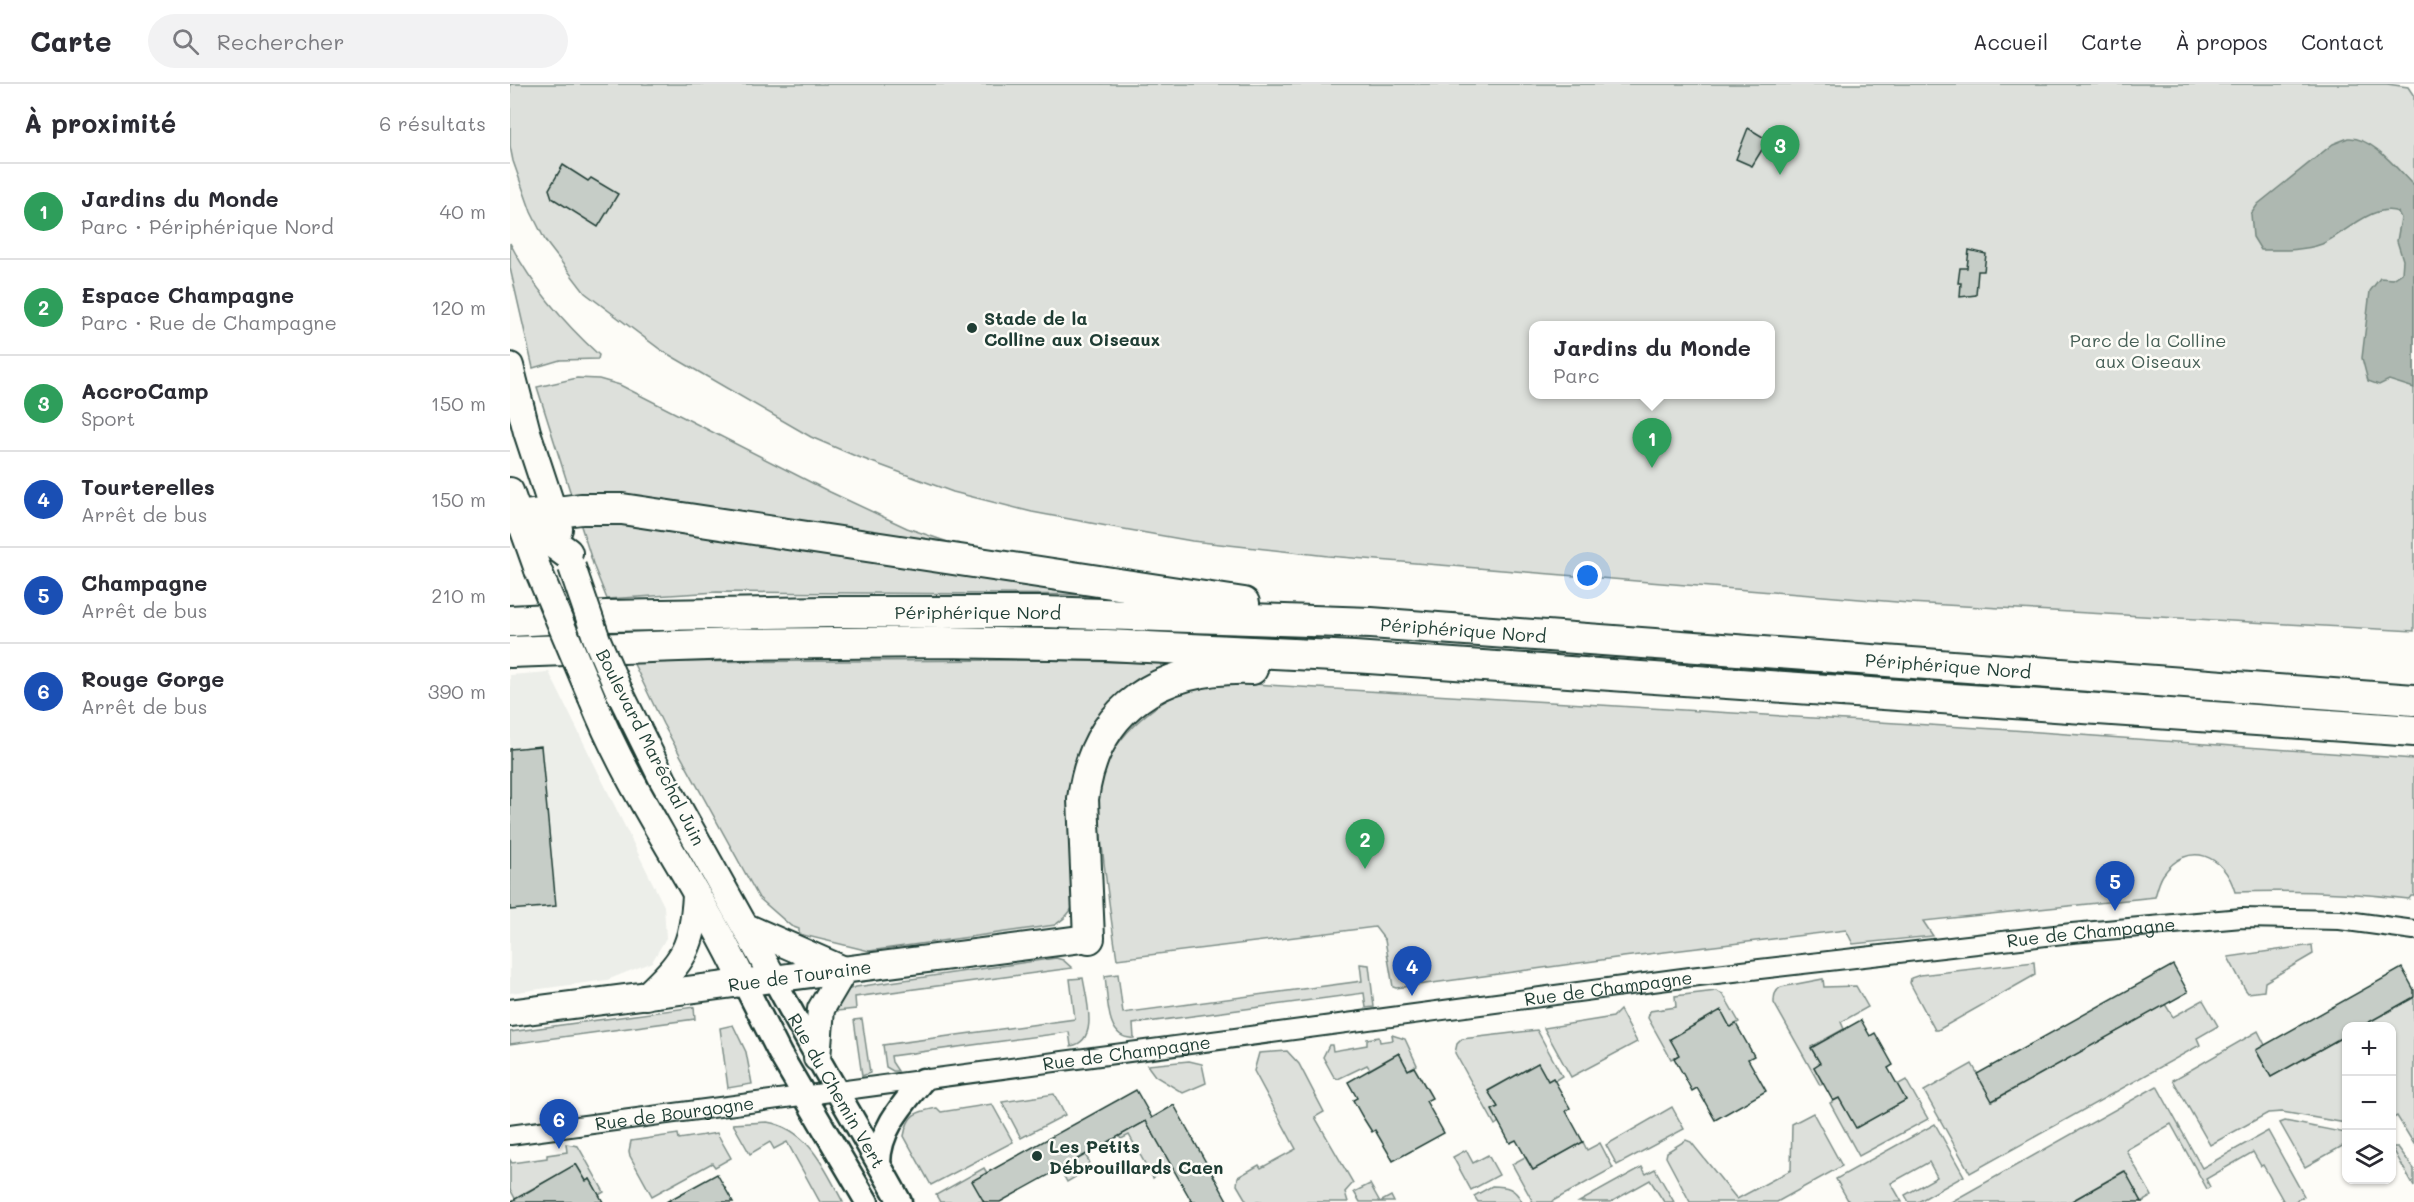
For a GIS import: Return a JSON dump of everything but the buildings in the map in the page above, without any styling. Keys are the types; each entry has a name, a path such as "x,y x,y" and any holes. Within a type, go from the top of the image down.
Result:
{"highway":[{"path":"513,509 553,513 581,509 622,509 1371,623"},
{"path":"513,509 569,560"},
{"name":"Périphérique Nord","path":"510,621 606,616 1043,612 1371,623 2414,700"},
{"name":"Périphérique Nord","path":"510,652 735,644 943,642 1106,645 1354,657 2414,731"},
{"path":"1089,938 1083,799 1086,776 1093,754 1115,718 1149,690 1166,682 1201,672 1246,669 1309,671 1354,657"}],"main road":[{"name":"Boulevard Maréchal Juin","path":"510,366 527,432 597,640 619,691 663,780 774,979"},
{"name":"Boulevard Maréchal Juin","path":"513,509 592,698 632,785 729,950 744,983"},
{"path":"646,996 677,965 688,948 695,917 696,895"},
{"path":"746,927 844,970 821,1009 817,1058"},
{"name":"Rue de Touraine","path":"510,1013 1089,938"}],"street":[{"name":"Rue de Champagne","path":"805,1096 1690,977 2092,931 2242,918 2340,920 2414,930"},
{"name":"Rue du Chemin Vert","path":"774,979 835,1092 900,1202"},
{"name":"Rue du Chemin Vert","path":"744,983 763,1022 867,1202"},
{"path":"879,1164 879,1151 890,1123 923,1080"},
{"name":"Rue de Bourgogne","path":"510,1136 805,1096"}],"shaded area":[{"path":"2348,138 2366,142 2375,148 2414,186 2414,388 2389,380 2379,385 2368,381 2362,358 2370,291 2380,278 2393,279 2402,273 2403,260 2397,241 2401,218 2398,212 2389,210 2369,215 2330,240 2307,248 2261,250 2253,237 2251,214 2258,204 2333,144"},
{"path":"549,672 664,906 666,938 652,962 607,980 510,993 510,675"}],"green space":[{"name":"Parc de la Colline aux Oiseaux","path":"510,84 2387,84 2408,87 2414,96 2414,631 1909,603 1328,556 1192,541 1032,512 953,492 811,437 661,350 585,293 546,242 531,212 510,146"},
{"path":"510,243 538,289 573,330 599,355 598,359 560,360 533,368 510,268"},
{"path":"577,378 599,379 620,385 830,492 907,528 1048,576 1127,595 717,592 607,599 594,567 537,387"},
{"path":"1040,660 1160,663 1164,669 1110,705 1093,725 1081,747 1074,771 1071,797 1070,823 1075,901 1072,909 1055,925 869,951 799,934 799,929 791,926 759,898 663,724 633,662"},
{"path":"1236,683 2012,730 2414,759 2414,896 2409,899 2322,892 2235,892 2223,869 2205,856 2194,855 2183,857 2173,864 2162,877 2155,897 1923,921 1933,936 1853,944 1846,930 1396,988 1393,987 1385,940 1375,927 1117,959 1099,820 1100,788 1108,762 1127,733 1140,720 1169,699 1200,687"},
{"path":"2312,945 2313,954 2265,982 2264,991 2248,993 2228,957"},
{"path":"1056,958 1063,960 1072,968 855,997 856,1009 837,1011 836,1006 844,991 856,987"},
{"path":"2034,962 2035,975 1938,1030 1935,1030 1910,983 1911,978 1920,975"},
{"path":"1360,964 1369,965 1374,1007 1366,1008 1364,993 1133,1024 1134,1038 1125,1037 1118,1032 1110,1016 1105,976 1118,974 1123,1013 1362,981"},
{"path":"1083,978 1089,1018 1086,1036 1080,1042 1071,1046 1069,1032 891,1056 898,1071 886,1067 883,1045 1075,1019 1070,979"},
{"path":"1823,979 1824,987 1856,986 1868,1007 1841,1022 1844,1029 1811,1047 1820,1063 1814,1067 1823,1084 1820,1085 1774,1000 1776,992 1781,987"},
{"path":"1716,991 1723,994 1739,1022 1730,1027 1721,1011 1671,1039 1679,1055 1671,1059 1648,1018 1650,1011 1676,1007 1675,996"},
{"path":"2414,999 2414,1144 2396,1117 2396,1022 2369,1022"},
{"path":"2203,1000 2218,1026 2197,1038 2200,1045 1970,1173 1924,1091 1972,1064 1993,1101 2165,1004 2173,1017"},
{"path":"694,1007 695,1019 510,1044 510,1032"},
{"path":"1620,1010 1637,1042 1571,1077 1544,1028 1613,1017"},
{"path":"862,1019 870,1073 862,1076 854,1020"},
{"path":"733,1025 746,1052 752,1084 728,1088 720,1028"},
{"path":"1537,1030 1562,1076 1554,1081 1553,1078 1548,1081 1538,1063 1489,1090 1498,1107 1499,1122 1495,1125 1455,1053 1457,1044 1462,1039"},
{"path":"2258,1031 2265,1045 2256,1051 2271,1077 2342,1037 2342,1122 2282,1112 2268,1113 2210,1145 2173,1080"},
{"path":"1392,1035 1405,1039 1417,1065 1408,1070 1399,1053 1370,1069 1367,1065 1338,1079 1334,1077 1323,1057 1329,1045 1332,1045 1333,1051 1367,1045 1367,1039 1379,1037 1380,1042 1393,1040"},
{"path":"1287,1051 1299,1064 1324,1112 1315,1117 1353,1183 1345,1192 1348,1202 1247,1202 1237,1185 1238,1177 1259,1165 1261,1168 1296,1149 1254,1071 1259,1053"},
{"path":"1189,1061 1202,1064 1206,1083 1183,1093 1155,1076 1147,1065"},
{"path":"1906,1080 1928,1119 1859,1156 1830,1103 1839,1098 1856,1127 1906,1100 1897,1085"},
{"path":"2157,1086 2202,1168 2268,1131 2304,1196 2294,1202 2284,1202 2253,1152 2206,1179 2210,1187 2207,1189 2171,1124 2126,1150 2152,1196 2142,1202 2124,1171 2070,1202 1951,1202"},
{"path":"1054,1094 1065,1115 1021,1138 1002,1102"},
{"path":"992,1104 1013,1142 931,1185 904,1136 911,1118 918,1113 937,1108 941,1112"},
{"path":"1672,1107 1684,1129 1617,1165 1606,1145"},
{"path":"1813,1113 1842,1166 1777,1202 1690,1202 1666,1157 1667,1152 1686,1140 1691,1142 1737,1199 1791,1170 1792,1124"},
{"path":"1146,1121 1170,1163 1153,1178 1129,1135 1121,1139 1119,1136"},
{"path":"2285,1121 2342,1132 2342,1146 2305,1167 2280,1123"},
{"path":"767,1122 782,1126 805,1142 822,1164 843,1202 820,1202 787,1142 774,1149 770,1142 750,1154 733,1124"},
{"path":"1935,1124 1964,1176 1918,1202 1909,1202 1905,1195 1937,1177 1929,1162 1891,1183 1902,1202 1849,1202 1836,1179"},
{"path":"717,1133 731,1158 715,1167 712,1163 652,1196 630,1156 631,1141 678,1134 679,1139"},
{"path":"1583,1142 1587,1150 1600,1143 1613,1168 1551,1202 1533,1202 1512,1164 1525,1157 1533,1170"},
{"path":"566,1144 578,1146 604,1192 599,1195 590,1179 586,1181 576,1165 526,1192 517,1202 510,1189 510,1160 512,1163 547,1158 547,1155 567,1152"},
{"path":"2396,1147 2414,1169 2414,1187 2396,1154"},
{"path":"1466,1150 1473,1163 1488,1155 1499,1175 1471,1190 1453,1157"},
{"path":"1085,1155 1089,1161 1087,1170 1067,1182 1060,1169"},
{"path":"1642,1167 1646,1174 1655,1169 1674,1202 1664,1202 1650,1180 1611,1202 1579,1202"},
{"path":"984,1168 987,1173 984,1202 940,1202 936,1195"},
{"path":"1370,1184 1380,1202 1360,1202 1354,1192"},
{"path":"1492,1186 1510,1189 1522,1202 1478,1202 1474,1196"},
{"path":"1391,1196 1394,1202 1380,1202"}],"place":[{"name":"AccroCamp","path":"1780,175"},
{"name":"Stade de la Colline aux Oiseaux","path":"972,328"},
{"name":"Jardins du Monde","path":"1652,468"},
{"name":"Espace Champagne","path":"1365,869"},
{"name":"Champagne","path":"2115,911"},
{"name":"Tourterelles","path":"1412,996"},
{"name":"Rouge Gorge","path":"559,1149"},
{"name":"Les Petits Débrouillards Caen","path":"1037,1156"}]}
